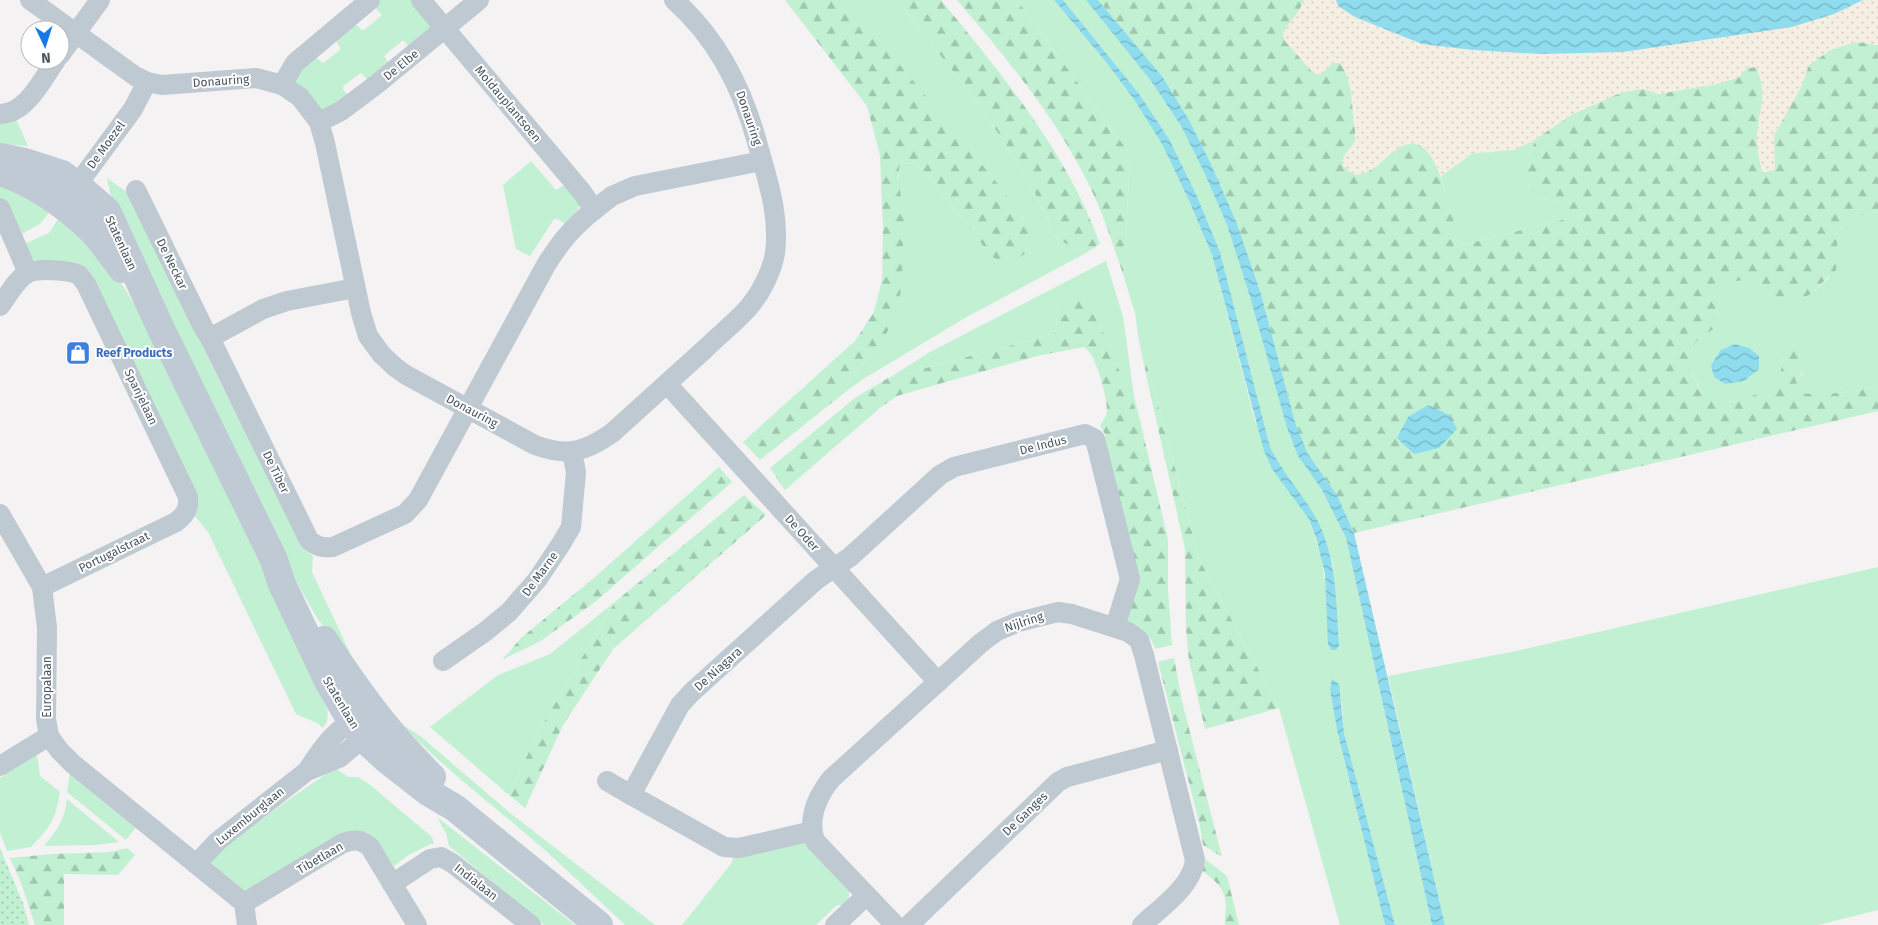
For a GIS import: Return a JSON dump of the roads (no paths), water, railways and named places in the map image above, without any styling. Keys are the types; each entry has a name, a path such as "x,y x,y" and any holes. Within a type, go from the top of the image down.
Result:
{"main road":[{"name":"Statenlaan","path":"0,157 25,162 62,174 69,195 89,228 122,268 162,331 274,560 288,577 362,724 403,748 438,782 455,808 597,924"},
{"name":"Statenlaan","path":"0,172 39,190 69,195"}],"street":[{"name":"Donauring","path":"30,0 134,76 147,82 162,85 256,78 282,85 300,96 319,122 325,143 354,288 368,336 382,355 406,375 535,445 551,451 572,452 595,445 601,441 667,384 750,306 764,283 775,254 776,209 749,112 724,60 710,38 688,12 674,0"},
{"path":"70,41 100,0"},
{"path":"282,85 295,63 370,0"},
{"name":"Moldauplantsoen","path":"421,0 582,192 594,210"},
{"name":"De Elbe","path":"319,122 341,111 377,84 479,0"},
{"path":"0,114 9,114 23,106 49,70"},
{"name":"De Moezel","path":"69,195 133,108 147,82"},
{"path":"469,410 546,265 572,228 612,196 635,186 762,161"},
{"name":"De Neckar","path":"136,190 202,327 210,338"},
{"path":"0,208 28,272 0,306"},
{"name":"Spanjelaan","path":"28,272 44,270 68,272 79,275 86,284 184,486 189,504 186,514"},
{"path":"210,338 263,309 287,301 354,288"},
{"name":"De Tiber","path":"210,338 309,540 316,546 333,547 405,514 418,500 469,410"},
{"name":"De Oder","path":"667,384 938,682"},
{"name":"De Indus","path":"834,568 880,530 940,475 954,467 1086,434 1095,439 1130,579 1115,627"},
{"name":"De Marne","path":"443,661 486,631 509,612 537,580 572,527 576,472 572,452"},
{"name":"Europalaan","path":"0,514 6,539 42,587 47,628 46,719 49,736 59,750 73,764 244,903"},
{"name":"Portugalstraat","path":"42,587 176,522 186,514"},
{"name":"De Niagara","path":"631,795 680,705 816,580 834,568"},
{"name":"Nijlring","path":"812,831 812,818 819,796 831,779 997,631 1018,622 1058,612 1072,614 1128,632 1139,640 1194,850 1194,870 1188,882 1142,925"},
{"name":"Luxemburglaan","path":"196,864 218,841 307,771 327,742 362,724"},
{"path":"0,766 49,736"},
{"name":"De Ganges","path":"909,925 1058,782 1067,777 1168,750"},
{"path":"607,781 724,847 739,848 812,831 815,841 895,925"},
{"name":"Tibetlaan","path":"244,903 343,843 362,840 370,847 417,925"},
{"name":"Indialaan","path":"392,884 430,859 440,857 452,863 531,925"},
{"path":"835,925 866,896"},
{"path":"244,903 247,925"}],"water":[{"path":"1054,0 1063,0 1140,95 1169,139 1196,194 1220,252 1270,447 1316,518 1328,548 1336,597 1339,646 1336,650 1331,650 1328,644 1325,574 1317,541 1309,519 1272,469 1264,451 1212,255 1190,203 1162,144 1133,98 1106,62"},
{"path":"1086,0 1098,0 1162,76 1189,120 1236,221 1261,294 1295,422 1308,454 1337,495 1354,533 1445,925 1432,925 1346,538 1322,490 1298,456 1287,428 1250,297 1227,225 1181,126 1151,81"},
{"path":"1336,0 1863,0 1834,14 1792,27 1623,52 1540,54 1473,50 1422,44 1355,17 1338,6"},
{"path":"1735,344 1749,348 1759,356 1759,369 1744,381 1725,384 1714,377 1711,365 1721,350"},
{"path":"1428,405 1449,415 1457,429 1439,448 1414,454 1397,438 1408,417"},
{"path":"1332,679 1339,684 1344,733 1395,925 1385,925 1337,730 1330,689"}],"place":[{"name":"Reef Products","path":"78,353"}]}
